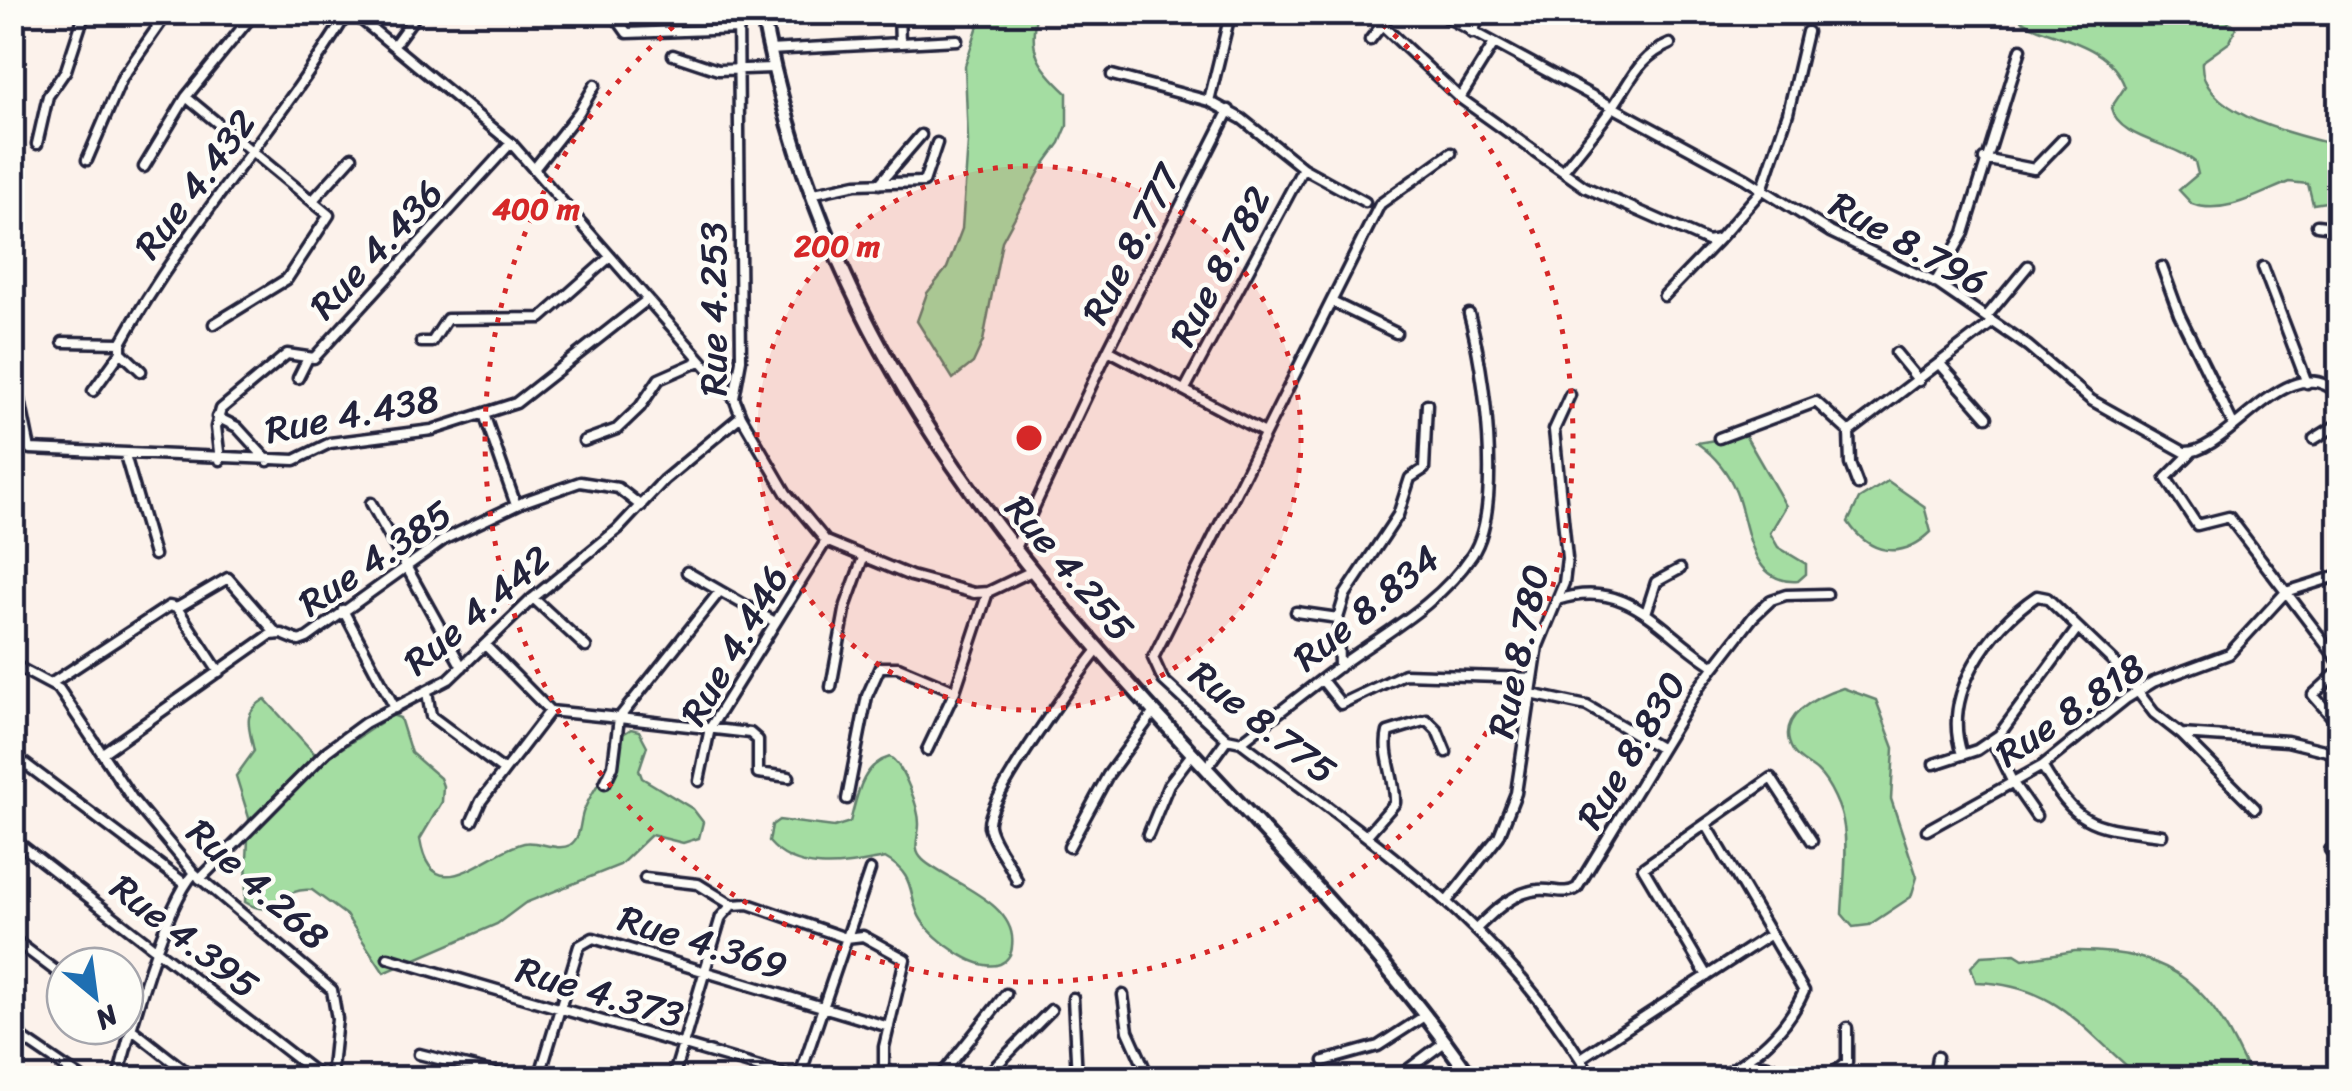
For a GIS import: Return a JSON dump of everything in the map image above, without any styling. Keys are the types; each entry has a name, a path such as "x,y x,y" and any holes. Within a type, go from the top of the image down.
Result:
{"highway":[{"name":"Rue 4.255","path":"762,12 772,68 810,194 846,284 969,494 1013,552 1098,650 1356,928 1471,1078"}],"street":[{"path":"37,144 48,96 66,70 85,12"},
{"path":"87,160 122,78 168,12"},
{"path":"144,167 186,97 255,12"},
{"path":"350,12 511,143 734,398"},
{"name":"Rue 4.432","path":"93,390 121,348 154,285 307,80 350,12"},
{"path":"394,45 418,12"},
{"path":"612,12 626,33 738,29"},
{"name":"Rue 4.253","path":"738,12 741,360 734,398 741,416 786,493 826,541 943,585 988,592"},
{"path":"899,12 900,43"},
{"path":"1370,40 1392,12"},
{"name":"Rue 8.796","path":"1437,12 1762,190 1830,232 1935,283 1990,320 2091,400 2191,453"},
{"path":"1472,33 1482,12"},
{"path":"1210,101 1229,19"},
{"path":"1383,26 1460,98 1594,191 1676,225 1697,239 1719,239"},
{"path":"1664,296 1762,190 1788,113 1807,32"},
{"path":"769,50 958,40"},
{"path":"1563,171 1612,108 1641,62 1670,44"},
{"path":"1460,98 1492,45"},
{"path":"1935,283 1964,233 2021,49"},
{"path":"672,56 702,67 740,71 772,68"},
{"path":"1112,75 1210,101 1229,110 1303,168 1365,202"},
{"path":"534,169 579,112 595,84"},
{"path":"186,97 251,153 314,199 327,211 329,221 293,274 214,324"},
{"name":"Rue 8.777","path":"1229,110 1108,350 1265,433"},
{"path":"879,184 921,135"},
{"path":"1984,159 2034,169 2063,139"},
{"name":"Rue 4.436","path":"217,417 226,404 286,354 308,360 511,143"},
{"path":"810,194 924,182 937,143"},
{"name":"Rue 8.775","path":"1452,153 1380,204 1153,658 1163,680 1227,739 1241,742 1368,835 1478,927 1540,996 1592,1078"},
{"path":"314,199 352,157"},
{"name":"Rue 8.782","path":"1185,389 1303,168"},
{"path":"2317,225 2340,228"},
{"path":"421,342 432,342 446,319 541,318 610,256"},
{"path":"1849,432 1941,365 1990,320 2028,266"},
{"path":"2162,267 2179,314 2234,424"},
{"path":"2263,268 2308,383"},
{"name":"Rue 4.438","path":"12,330 18,390 30,449 220,460 295,460 336,441 432,430 528,397 647,300"},
{"path":"1332,302 1396,333"},
{"name":"Rue 8.834","path":"1241,742 1339,666 1386,636 1448,584 1474,553 1484,519 1489,430 1470,314"},
{"path":"63,342 121,348 141,370"},
{"path":"1013,552 1108,350"},
{"path":"1896,353 1919,381"},
{"path":"298,378 308,360"},
{"path":"584,440 624,424 659,378 700,361"},
{"path":"1941,365 1986,418"},
{"path":"2340,396 2333,388 2308,383 2262,401 2191,453 2166,478 2197,525 2230,517 2340,666 2313,695 2340,726"},
{"name":"Rue 8.780","path":"1448,900 1499,836 1516,793 1532,678 1567,558 1554,430 1570,394"},
{"path":"1719,438 1816,402 1849,432 1850,464 1858,484"},
{"path":"1339,666 1338,618 1351,583 1378,550 1398,515 1410,478 1424,469 1427,404"},
{"path":"484,414 516,504"},
{"name":"Rue 4.442","path":"184,883 197,876 327,751 462,667 533,598 641,506 664,480 741,416"},
{"path":"217,417 220,460"},
{"path":"217,417 237,427 268,461"},
{"path":"2314,439 2340,424"},
{"path":"125,455 154,555"},
{"name":"Rue 4.385","path":"104,752 276,633 299,642 406,564 469,525 580,482 618,488 641,506"},
{"path":"372,504 462,667"},
{"name":"Rue 4.446","path":"699,781 710,728 826,541"},
{"path":"832,687 846,605 863,558"},
{"path":"1646,613 1656,582 1680,569"},
{"path":"687,572 775,622"},
{"path":"927,750 955,691 988,592 1030,572"},
{"name":"Rue 8.818","path":"1927,830 2042,766 2138,692 2166,676 2229,654 2286,592 2340,575"},
{"path":"177,608 228,578 276,633"},
{"path":"605,783 614,766 620,718 720,590"},
{"name":"Rue 8.830","path":"1478,927 1510,900 1529,892 1568,893 1577,888 1714,666 1771,600 1786,595 1827,594"},
{"path":"1557,600 1608,595 1636,604 1714,666"},
{"path":"1962,754 1957,706 1965,683 1991,640 2040,596 2119,666 2154,713 2256,808"},
{"path":"533,598 586,647"},
{"path":"52,684 169,606 177,608 220,672"},
{"path":"343,610 395,708"},
{"path":"1296,612 1338,618"},
{"path":"1934,764 1992,740 2077,629"},
{"path":"484,645 550,711 756,736 758,773 789,777"},
{"path":"1016,881 1010,859 990,829 994,802 1098,650"},
{"name":"Rue 4.268","path":"12,664 52,684 104,752 133,800 197,876 332,990 337,1020 332,1078"},
{"path":"847,799 867,696 880,668 898,667 955,691"},
{"path":"1322,680 1341,704 1404,674 1532,678"},
{"path":"426,692 430,716 504,770"},
{"path":"1531,694 1566,698 1588,706 1660,748"},
{"path":"472,822 504,770 550,711"},
{"path":"1070,847 1108,775 1154,712"},
{"path":"1368,835 1395,803 1394,774 1384,745 1388,732 1427,720 1446,752"},
{"path":"2180,734 2313,744 2340,754"},
{"path":"1206,768 1227,739"},
{"path":"1992,740 2013,783 2036,816"},
{"path":"12,754 184,883 145,984"},
{"path":"1148,835 1169,784 1192,754"},
{"path":"2042,766 2074,815 2105,827 2162,836"},
{"path":"1707,976 1644,868 1771,778 1812,841"},
{"path":"1706,824 1804,990 1792,1019 1745,1062 1719,1078"},
{"name":"Rue 4.395","path":"12,838 322,1078"},
{"path":"2330,850 2340,859"},
{"path":"798,1078 870,870"},
{"path":"645,878 698,884 732,905 758,906 846,938 863,936 905,959 889,1027 884,1078"},
{"path":"673,1078 702,971 721,918 732,905"},
{"path":"1581,1058 1771,934"},
{"path":"12,938 45,963"},
{"name":"Rue 4.369","path":"539,1078 578,946 592,938 889,1027"},
{"name":"Rue 4.373","path":"388,958 798,1078"},
{"path":"939,1078 1006,994"},
{"path":"1123,994 1128,1031 1149,1078"},
{"path":"1073,998 1077,1078"},
{"path":"984,1078 1050,1010"},
{"path":"1324,1061 1378,1046 1426,1015"},
{"path":"1828,1078 1848,1062 1847,1028"},
{"path":"12,1031 81,1078"},
{"path":"145,1039 194,1078"},
{"path":"1402,1074 1446,1041"},
{"path":"118,1078 124,1046"},
{"path":"419,1054 515,1078"},
{"path":"1934,1078 1938,1058"},
{"path":"1745,1062 1772,1067 1789,1078"}],"green space":[{"path":"982,13 1037,13 1035,48 1049,75 1067,93 1067,126 1002,241 983,341 973,363 953,379 917,321 927,293 947,268 962,229 968,142 965,66"},
{"path":"2014,13 2216,13 2236,27 2230,42 2202,62 2205,80 2216,96 2252,119 2336,145 2339,200 2313,204 2308,184 2289,182 2229,205 2192,204 2179,190 2198,174 2195,162 2135,134 2116,119 2111,108 2125,87 2115,70 2086,47 2035,28"},
{"path":"1745,435 1786,506 1770,533 1778,547 1806,564 1806,574 1798,581 1782,580 1760,563 1729,477 1697,443"},
{"path":"1888,481 1924,506 1931,532 1897,550 1876,547 1848,522 1859,499"},
{"path":"1843,688 1876,700 1894,748 1891,799 1917,877 1911,897 1869,925 1853,927 1842,914 1846,848 1841,813 1826,782 1795,754 1788,739 1793,718 1801,709"},
{"path":"265,699 315,754 329,757 392,715 400,718 411,753 440,778 443,786 442,802 420,839 426,861 436,872 463,872 524,843 570,845 577,838 584,810 616,755 623,734 631,729 639,731 647,746 639,770 642,778 693,809 703,822 699,838 683,843 651,835 620,865 525,903 497,924 384,973 346,915 312,890 291,893 264,908 245,902 249,818 236,776 254,751 250,715"},
{"path":"890,757 905,777 916,807 919,856 993,905 1004,917 1011,931 1012,946 1003,963 980,964 936,937 917,912 903,872 885,858 839,865 808,864 781,853 769,842 772,825 779,820 834,827 850,822 866,774"},
{"path":"2075,951 2140,958 2187,980 2221,1020 2251,1078 2141,1078 2050,1001 2005,985 1976,982 1971,967 1981,956 2015,954 2023,959"}]}
